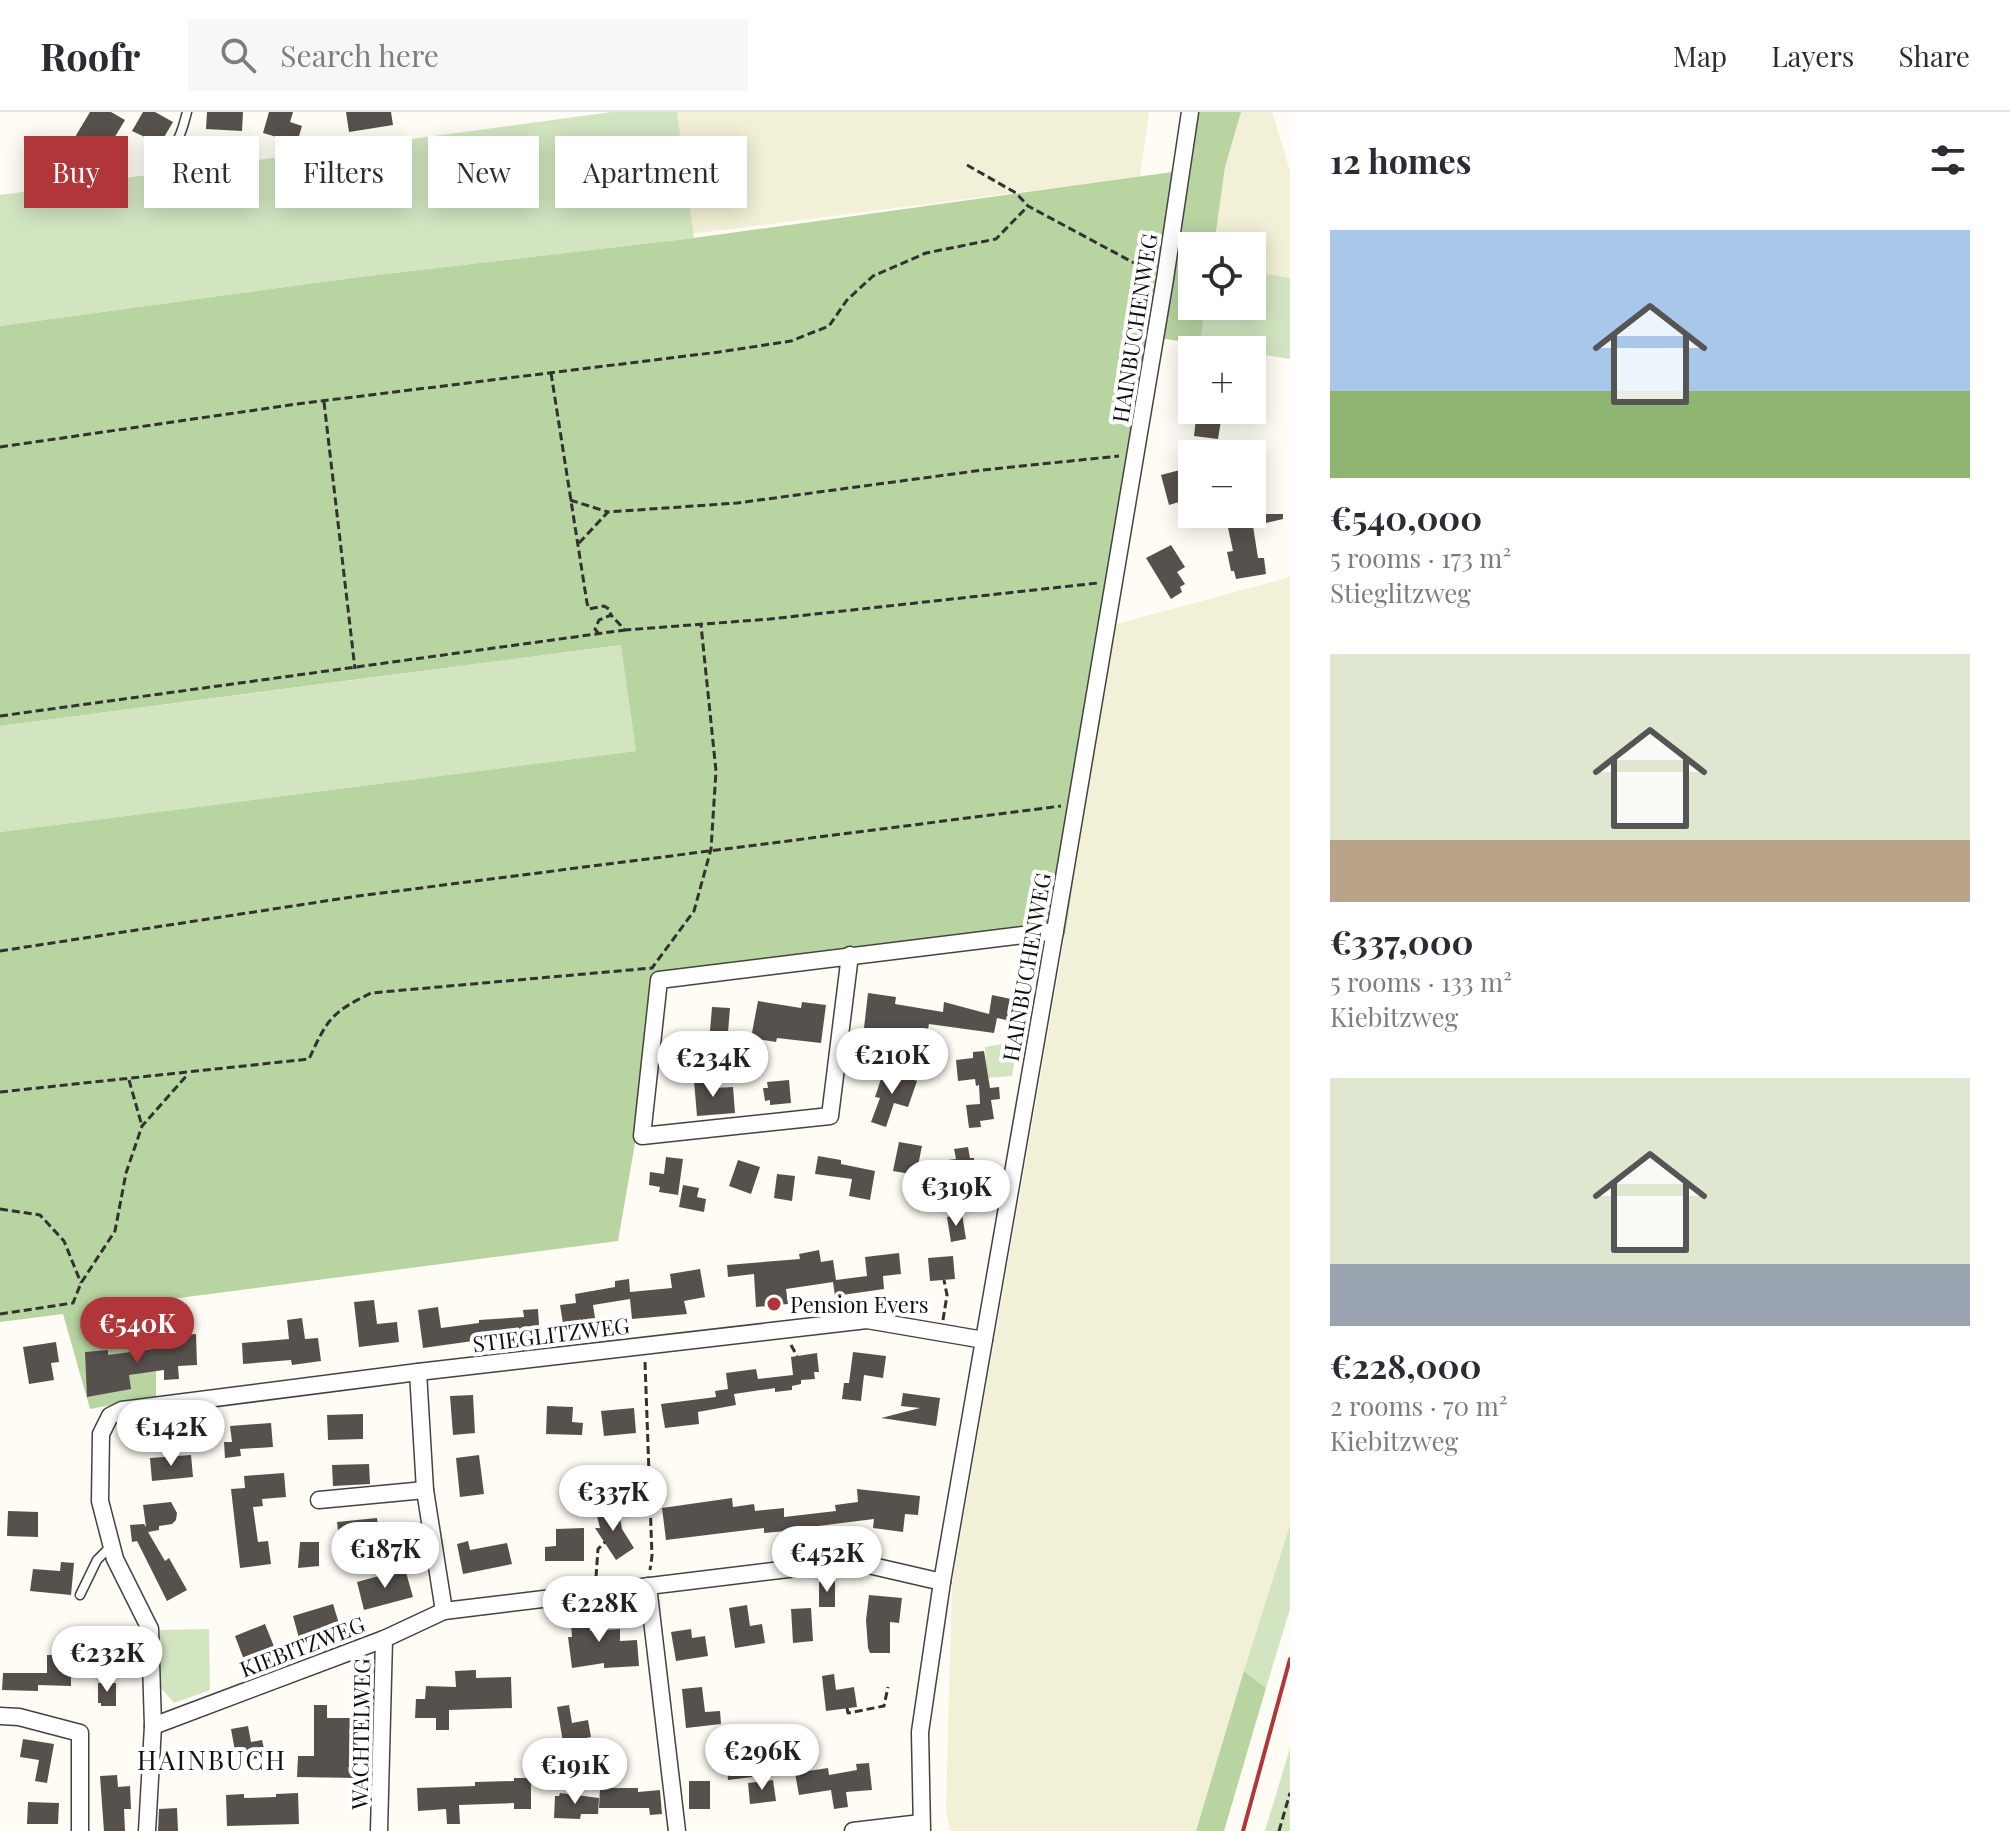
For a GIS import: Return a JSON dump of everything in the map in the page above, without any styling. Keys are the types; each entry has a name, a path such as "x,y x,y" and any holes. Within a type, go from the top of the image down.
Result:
{"street":[{"name":"HAINBUCHENWEG","path":"922,1827 920,1732 942,1582 1077,804 1190,112"},
{"path":"850,955 830,1116 642,1136 659,980 850,955 1055,931"},
{"name":"STIEGLITZWEG","path":"111,1545 100,1501 101,1434 110,1416 122,1410 867,1320 984,1340"},
{"path":"418,1372 425,1490 444,1611"},
{"path":"319,1500 425,1490"},
{"path":"111,1545 150,1629 153,1726 147,1831"},
{"name":"KIEBITZWEG","path":"153,1726 384,1639 444,1611 805,1567 864,1564 942,1582"},
{"path":"648,1586 677,1831"},
{"name":"WACHTELWEG","path":"379,1831 384,1639"},
{"path":"0,1716 19,1717 80,1733 80,1831"},
{"path":"853,1831 922,1827"}],"lane":[{"path":"180,136 187,112"},
{"path":"80,1595 97,1560 111,1545"}],"path":[{"path":"967,165 1016,193 1028,206 1165,279"},
{"path":"0,447 324,401 791,341 829,326 847,300 873,276 926,253 996,239 1028,206"},
{"path":"551,373 579,543 578,564 587,603 589,609 604,606 609,609 625,630"},
{"path":"324,401 355,669"},
{"path":"570,500 608,512 737,503 983,470 1135,455"},
{"path":"579,543 608,512"},
{"path":"0,716 625,630 701,625 1114,582"},
{"path":"599,634 595,629 599,620 611,615"},
{"path":"0,1092 309,1059 324,1027 341,1008 371,993 652,968 694,911 711,849 716,771 701,625"},
{"path":"0,951 358,896 1077,804"},
{"path":"0,1314 73,1303 81,1283 115,1231 126,1173 142,1126 190,1072"},
{"path":"128,1078 142,1126"},
{"path":"0,1209 40,1215 64,1241 81,1283"},
{"path":"940,1332 947,1295 944,1280"},
{"path":"789,1343 797,1356"},
{"path":"646,1345 652,1556 648,1586"},
{"path":"595,1592 598,1549 605,1542"},
{"path":"847,1708 848,1713 884,1706 888,1687"},
{"path":"1279,1831 1290,1793"}],"shaded area":[{"path":"677,112 1149,112 1140,177 691,234 688,208 747,208 747,136 680,136"},
{"path":"1241,112 1272,112 1290,171 1290,278 1266,274 1266,232 1216,232 1225,167"},
{"path":"1290,577 1290,1526 1196,1831 950,1831 946,1810 952,1584 1065,935 1113,625"}],"green space":[{"path":"612,112 677,112 680,136 555,136 555,208 690,208 694,238 359,277 0,326 0,195 24,192 24,208 128,208 128,178 144,175 144,208 259,208 259,160 275,158 275,208 412,208 412,139 428,137 428,208 539,208 539,136 435,136"},
{"path":"1196,112 1241,112 1225,167 1216,232 1178,232 1178,320 1203,320 1201,336 1178,336 1178,341 1159,338 1173,220 1065,935 663,982 618,1241 156,1301 156,1397 90,1409 63,1314 0,1322 0,832 636,751 621,645 0,726 0,326 359,277 694,238 1180,171"},
{"path":"1266,274 1290,278 1290,359 1266,355 1266,336 1201,336 1203,320 1266,320"},
{"path":"622,645 636,751 0,832 0,726"},
{"path":"1018,1042 1012,1076 987,1078 985,1047"},
{"path":"1290,1525 1290,1609 1266,1688 1244,1671"},
{"path":"209,1629 210,1690 174,1703 159,1686 155,1639 161,1630"},
{"path":"1244,1671 1266,1688 1224,1831 1196,1831"},
{"path":"1290,1748 1290,1831 1265,1831"}],"building":[{"path":"90,112 111,112 125,120 115,136 76,136"},
{"path":"143,112 155,112 173,122 165,136 144,137 132,131"},
{"path":"207,112 243,112 242,131 206,129"},
{"path":"269,112 293,112 290,122 302,126 299,136 275,137 263,133"},
{"path":"346,112 391,112 393,125 349,132"},
{"path":"1195,424 1220,424 1218,439 1194,436"},
{"path":"1178,471 1178,502 1169,505 1161,475"},
{"path":"1266,514 1283,514 1283,519 1266,523"},
{"path":"1228,528 1253,528 1258,558 1264,558 1266,574 1236,579 1227,552 1233,551"},
{"path":"1171,545 1185,567 1177,572 1185,584 1180,587 1182,592 1171,599 1146,558"},
{"path":"868,993 896,997 895,1004 943,1012 944,1002 989,1014 992,995 1016,1000 1011,1021 997,1018 994,1033 929,1024 926,1039 910,1036 907,1049 877,1045 878,1030 864,1028"},
{"path":"758,1001 801,1008 802,1002 826,1005 821,1043 751,1038"},
{"path":"712,1007 730,1008 727,1045 709,1043"},
{"path":"984,1051 990,1088 999,1087 1000,1099 991,1100 994,1119 980,1121 981,1127 969,1128 966,1105 980,1104 979,1085 976,1086 975,1079 958,1081 956,1060 973,1058 973,1052"},
{"path":"884,1070 917,1081 908,1107 894,1103 886,1127 871,1122 880,1098 875,1097"},
{"path":"714,1079 714,1088 733,1087 735,1113 697,1116 694,1081"},
{"path":"789,1080 791,1103 770,1105 770,1100 765,1101 763,1088 768,1088 767,1082"},
{"path":"899,1142 922,1146 916,1175 893,1171"},
{"path":"968,1147 970,1158 974,1158 976,1177 970,1178 971,1184 956,1186 955,1181 951,1182 948,1160 956,1159 954,1149"},
{"path":"818,1156 875,1171 870,1200 849,1196 852,1179 815,1174"},
{"path":"666,1157 683,1159 678,1195 659,1192 660,1187 649,1185 650,1172 664,1174"},
{"path":"738,1160 760,1167 751,1194 729,1186"},
{"path":"777,1174 795,1176 792,1201 774,1198"},
{"path":"683,1185 699,1188 697,1197 706,1199 704,1212 679,1207"},
{"path":"962,1214 966,1239 951,1242 947,1217"},
{"path":"819,1250 821,1262 833,1260 836,1280 867,1276 865,1257 899,1253 901,1274 883,1276 884,1289 835,1296 833,1282 786,1289 788,1304 756,1307 754,1274 728,1277 727,1265 800,1259 799,1254"},
{"path":"953,1256 955,1279 930,1281 928,1258"},
{"path":"700,1269 705,1297 684,1301 687,1314 632,1319 630,1299 593,1305 596,1325 564,1330 560,1305 576,1303 575,1294 615,1287 615,1281 629,1279 630,1292 672,1288 670,1274"},
{"path":"374,1300 377,1324 397,1322 399,1342 359,1347 354,1302"},
{"path":"438,1307 441,1328 479,1323 479,1320 524,1317 523,1310 538,1309 540,1340 480,1344 480,1340 423,1348 418,1310"},
{"path":"302,1318 305,1339 318,1338 321,1361 292,1365 291,1360 243,1364 242,1343 289,1339 287,1320"},
{"path":"196,1334 197,1365 178,1366 179,1379 164,1380 164,1370 129,1375 131,1389 87,1397 85,1352 108,1350 108,1355 168,1347 167,1342 180,1341 180,1335"},
{"path":"56,1342 59,1362 51,1363 54,1380 29,1384 23,1347"},
{"path":"853,1352 886,1356 883,1378 864,1375 861,1401 842,1399 844,1383 849,1383"},
{"path":"817,1353 819,1372 814,1372 815,1379 801,1380 801,1384 792,1386 792,1390 775,1392 775,1388 734,1394 736,1405 698,1412 699,1424 665,1428 661,1404 716,1397 715,1391 728,1389 726,1373 756,1369 758,1379 793,1375 791,1357"},
{"path":"903,1393 940,1398 936,1426 881,1418 920,1408 901,1406"},
{"path":"473,1395 475,1433 453,1435 450,1396"},
{"path":"547,1406 573,1407 572,1422 583,1423 582,1435 546,1434"},
{"path":"634,1408 636,1433 604,1436 601,1411"},
{"path":"363,1414 363,1439 328,1440 327,1415"},
{"path":"271,1423 273,1447 240,1449 241,1456 225,1458 224,1442 232,1442 230,1426"},
{"path":"191,1455 193,1477 152,1481 150,1458"},
{"path":"479,1455 484,1494 460,1497 456,1458"},
{"path":"369,1464 370,1484 333,1486 332,1465"},
{"path":"284,1473 286,1497 262,1499 263,1506 253,1507 258,1542 268,1541 271,1564 240,1568 231,1489 245,1488 244,1476"},
{"path":"857,1489 920,1496 918,1515 905,1514 903,1532 873,1528 874,1519 818,1526 819,1532 786,1535 786,1531 764,1533 764,1528 666,1540 662,1508 732,1498 733,1507 754,1504 755,1511 784,1508 784,1517 836,1511 835,1505 858,1502"},
{"path":"171,1502 177,1513 176,1520 172,1524 159,1526 159,1530 148,1532 165,1561 169,1558 187,1590 167,1601 137,1541 132,1542 130,1525 144,1524 146,1527 143,1505"},
{"path":"618,1507 622,1529 634,1548 616,1560 595,1528 600,1528 596,1512"},
{"path":"8,1511 38,1512 38,1537 7,1536"},
{"path":"377,1518 378,1528 388,1527 390,1548 341,1554 337,1522"},
{"path":"584,1528 584,1561 545,1561 545,1547 556,1546 556,1529"},
{"path":"468,1541 470,1550 507,1543 512,1564 463,1574 457,1544"},
{"path":"300,1542 319,1542 319,1566 298,1568"},
{"path":"61,1562 74,1563 71,1595 30,1591 33,1569 60,1571"},
{"path":"405,1569 413,1597 364,1610 357,1582"},
{"path":"835,1581 835,1607 819,1607 819,1582"},
{"path":"869,1595 902,1598 899,1623 890,1622 890,1653 870,1653 868,1648 866,1620"},
{"path":"333,1604 341,1630 300,1642 293,1616"},
{"path":"587,1605 590,1631 620,1629 620,1641 637,1640 639,1666 604,1668 604,1663 572,1668 568,1637 572,1637 570,1607"},
{"path":"747,1605 750,1626 762,1624 765,1643 735,1648 729,1608"},
{"path":"811,1608 813,1641 793,1643 791,1609"},
{"path":"265,1624 275,1649 244,1660 235,1636"},
{"path":"691,1629 692,1638 705,1636 708,1656 676,1661 671,1632"},
{"path":"115,1633 131,1634 131,1658 115,1657"},
{"path":"47,1655 58,1655 71,1666 71,1686 38,1685 38,1691 2,1690 3,1673 47,1673"},
{"path":"476,1670 476,1678 511,1677 512,1708 449,1710 449,1730 436,1730 436,1718 415,1718 416,1699 425,1699 426,1686 456,1687 455,1671"},
{"path":"834,1674 836,1690 854,1687 857,1707 826,1711 822,1676"},
{"path":"98,1683 116,1683 116,1706 101,1706 98,1703"},
{"path":"702,1687 705,1712 720,1711 721,1724 686,1728 682,1689"},
{"path":"314,1705 327,1705 327,1718 350,1718 350,1757 357,1757 356,1778 297,1777 298,1756 314,1756"},
{"path":"569,1705 572,1723 588,1720 591,1737 563,1742 557,1707"},
{"path":"248,1726 251,1742 262,1740 266,1757 237,1762 231,1729"},
{"path":"23,1739 54,1744 47,1783 35,1781 39,1760 20,1757"},
{"path":"751,1762 752,1777 728,1780 727,1765"},
{"path":"869,1763 872,1790 846,1792 848,1807 834,1809 831,1790 799,1795 795,1773 828,1768 829,1775 857,1770 856,1764"},
{"path":"117,1775 118,1787 130,1786 131,1809 124,1809 125,1831 104,1831 100,1776"},
{"path":"514,1778 531,1778 531,1809 514,1809 514,1803 459,1805 460,1824 447,1824 446,1809 418,1811 417,1788 475,1786 475,1782 514,1781"},
{"path":"773,1780 776,1801 750,1804 748,1783"},
{"path":"689,1781 710,1781 710,1809 689,1809"},
{"path":"600,1788 638,1788 638,1792 660,1790 662,1814 650,1815 649,1808 599,1808"},
{"path":"298,1793 299,1824 227,1826 226,1795 244,1794 244,1798"},
{"path":"560,1793 599,1798 598,1814 581,1814 580,1819 554,1818 555,1796"},
{"path":"28,1802 59,1803 58,1824 27,1824"},
{"path":"177,1808 178,1831 158,1831 159,1809"}],"railway":[{"path":"1243,1831 1290,1659"}],"place":[{"name":"Pension Evers","path":"774,1304"}],"district":[{"name":"HAINBUCH","path":"212,1759"}]}
